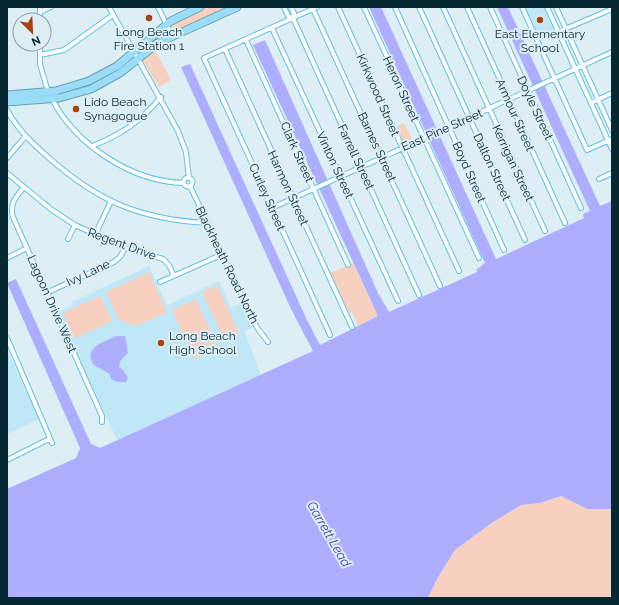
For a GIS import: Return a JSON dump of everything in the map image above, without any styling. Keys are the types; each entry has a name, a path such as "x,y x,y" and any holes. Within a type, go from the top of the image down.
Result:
{"highway":[{"path":"7,95 48,92 74,87 100,76 117,66 166,24 200,7"},
{"path":"7,102 52,99 80,93 120,73 154,45 237,7"}],"street":[{"path":"40,10 51,7"},
{"path":"52,99 67,123 92,146 114,162 139,173 161,180 184,183 186,186 190,186 192,181 189,178 186,152 181,138 161,97 137,59 109,7"},
{"path":"158,7 172,36"},
{"path":"284,7 288,16 292,18"},
{"path":"291,7 294,14 292,18"},
{"name":"Kirkwood Street","path":"338,7 458,271"},
{"name":"Heron Street","path":"364,7 479,258"},
{"name":"Boyd Street","path":"395,7 504,250"},
{"name":"Dalton Street","path":"419,7 525,240"},
{"name":"Kerrigan Street","path":"443,7 545,232"},
{"name":"Armour Street","path":"467,7 565,223"},
{"name":"Doyle Street","path":"490,7 529,90 581,208"},
{"path":"522,7 588,150 610,140"},
{"path":"547,7 591,103 610,140 612,149"},
{"path":"556,7 612,130"},
{"path":"225,49 315,8"},
{"name":"Barnes Street","path":"315,8 440,286"},
{"path":"558,32 612,9"},
{"path":"48,92 41,69 40,55 64,50 113,16"},
{"name":"Farrell Street","path":"292,18 419,295"},
{"name":"Vinton Street","path":"272,28 398,301"},
{"name":"Clark Street","path":"246,40 315,188 348,265"},
{"name":"Curley Street","path":"225,49 204,58 330,335"},
{"name":"Harmon Street","path":"225,49 352,327"},
{"name":"East Pine Street","path":"272,208 612,52"},
{"path":"591,103 612,93"},
{"path":"92,146 118,136 132,127 161,97"},
{"path":"7,110 15,125 25,137 73,179 111,201 137,212 158,218 174,221 206,223"},
{"path":"7,158 25,137"},
{"name":"Regent Drive","path":"7,173 52,210 75,226 126,248 163,259 169,265 174,276"},
{"path":"599,179 612,174"},
{"path":"184,183 185,178 189,178"},
{"name":"Blackheath Road North","path":"190,186 221,255 256,326 268,342"},
{"name":"Lagoon Drive West","path":"24,187 13,201 11,209 46,293 102,416 102,422"},
{"path":"95,235 111,201"},
{"path":"68,239 75,226"},
{"path":"7,258 27,248"},
{"name":"Ivy Lane","path":"46,293 114,262 120,257 126,248"},
{"path":"160,282 221,255"},
{"path":"7,338 51,441 7,460"}],"shaded area":[{"path":"208,7 230,7 178,30 173,28 174,24"},
{"name":"East Elementary School","path":"525,7 544,7 556,34 540,41"},
{"path":"155,50 171,80 159,87 142,60"},
{"path":"404,123 412,139 404,143 396,127"},
{"path":"353,263 378,316 358,326 352,312 349,313 330,273"},
{"name":"Long Beach High School","path":"149,266 167,305 219,281 231,308 244,302 255,326 244,331 261,375 117,440 58,312 73,305 72,302"},
{"path":"149,272 167,312 136,326 119,320 106,292"},
{"path":"217,285 239,333 226,340 224,339 202,292"},
{"path":"100,296 112,321 75,338 63,313"},
{"path":"196,299 218,348 195,359 172,310"},
{"path":"7,350 39,419 7,434"},
{"path":"561,496 587,509 612,509 612,598 428,598 437,579 455,550 493,522 521,505 540,503"}],"water":[{"name":"Garrett Lead","path":"369,7 381,7 496,259 584,218 583,214 590,211 497,7 508,7 600,206 612,201 612,509 587,509 561,496 540,503 521,505 493,522 455,550 437,579 428,598 7,598 7,489 76,458 80,448 7,283 16,279 91,444 100,448 313,351 291,309 181,67 190,64 307,320 320,345 378,316 253,45 265,40 378,293 389,312 477,272 476,270 485,263"},
{"path":"116,336 125,336 128,353 120,362 119,367 128,378 126,382 117,382 111,379 110,374 94,365 91,359 91,354 96,346"}],"place":[{"name":"Long Beach Fire Station 1","path":"149,18"},
{"name":"East Elementary School","path":"540,20"},
{"name":"Lido Beach Synagogue","path":"76,109"},
{"name":"Long Beach High School","path":"161,343"}]}
